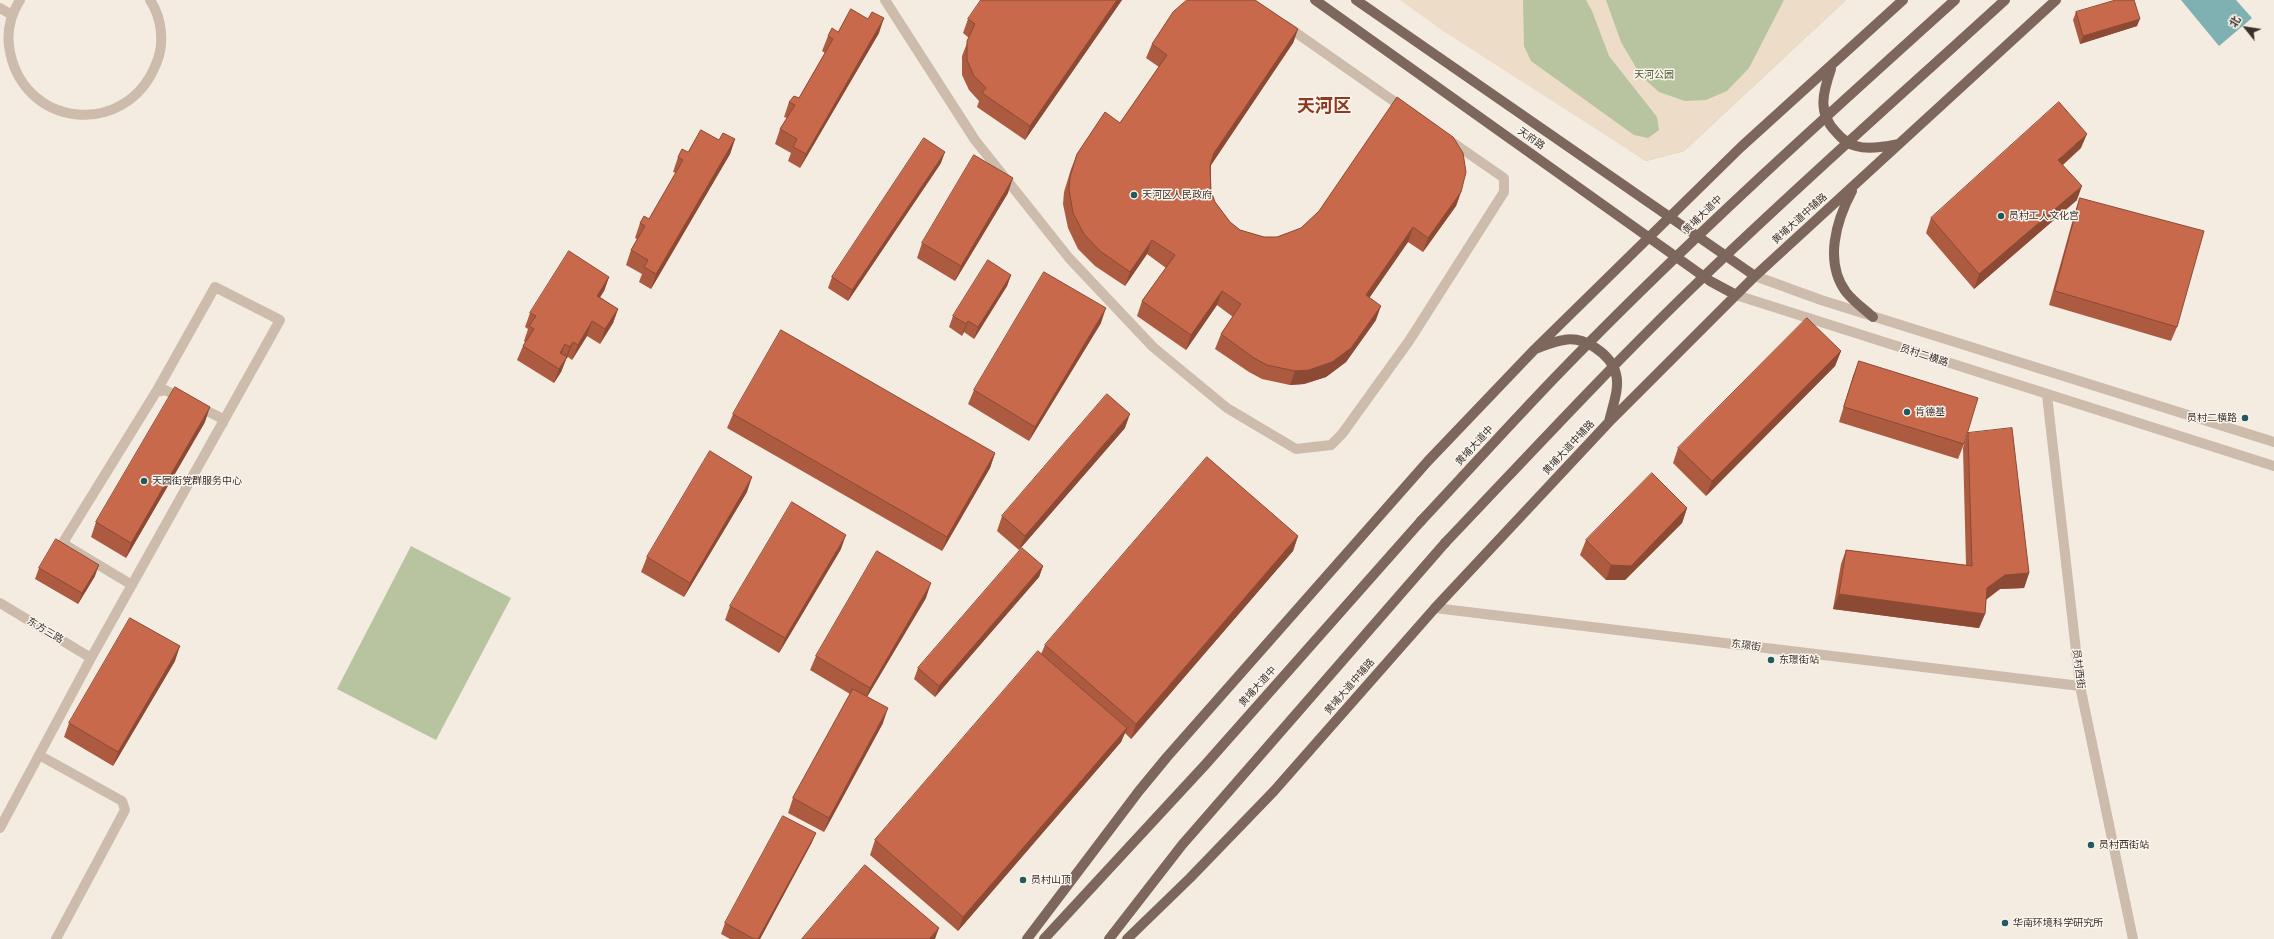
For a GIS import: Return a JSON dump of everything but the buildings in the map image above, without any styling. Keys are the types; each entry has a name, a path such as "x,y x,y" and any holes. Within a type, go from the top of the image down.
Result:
{"main road":[{"name":"天府路","path":"1315,0 1710,281 1736,295"},
{"name":"天府路","path":"1356,0 1755,276"},
{"path":"1028,939 1140,791 1194,725 1428,461 1535,349 1669,216 1741,147 1831,67 1903,0"},
{"name":"黄埔大道中","path":"1044,939 1205,765 1421,521 1531,403 1649,284 1817,124 1955,0"},
{"path":"1109,939 1182,844 1445,543 1572,409 1693,287 1761,222 2005,0"},
{"name":"黄埔大道中辅路","path":"1127,939 1196,873 1274,791 1435,608 1609,422 1755,276 2056,0"},
{"path":"1831,67 1823,89 1822,104 1827,122 1833,130 1842,139 1856,146 1874,148 1899,144"},
{"path":"1854,185 1837,226 1835,263 1837,274 1846,292 1873,317"},
{"path":"1535,349 1565,340 1580,340 1607,357 1616,373 1617,387 1609,422"}],"street":[{"path":"20,0 12,15 8,36 11,62 24,86 43,104 66,114 90,116 114,110 134,98 150,79 160,56 162,32 156,8 150,0"},
{"path":"886,0 975,140 1069,258 1114,308 1153,347 1227,408 1296,448 1331,445 1342,434 1409,341 1504,192 1504,178 1439,132"},
{"path":"0,8 12,15"},
{"path":"1275,18 1412,114"},
{"path":"1755,276 1781,287 1873,317 2274,442"},
{"path":"0,828 91,658 223,423 280,320 215,287 156,392 64,540 67,546 132,585"},
{"name":"员村二横路","path":"1736,295 2274,466"},
{"path":"156,392 164,390 221,418 223,423"},
{"name":"员村西街","path":"2047,395 2080,686 2133,939"},
{"name":"东方三路","path":"0,603 91,658"},
{"name":"东璟街","path":"1435,608 2080,686"},
{"path":"39,755 122,800 125,810 56,939"}],"green space":[{"name":"天河公园","path":"1402,0 1846,0 1684,151 1646,161"},
{"path":"411,546 511,598 436,740 337,689"}],"shaded area":[{"path":"1400,0 1523,0 1524,46 1531,61 1634,135 1648,138 1659,130 1657,117 1609,56 1592,11 1586,0 1606,0 1621,42 1641,76 1659,92 1685,101 1706,100 1727,91 1749,68 1784,0 1846,0 1684,151 1646,161 1443,31"}],"water":[{"path":"2181,0 2236,0 2252,18 2219,46"}],"place":[{"name":"天河区人民政府","path":"1134,195"},
{"name":"员村工人文化宫","path":"2001,216"},
{"name":"肯德基","path":"1907,412"},
{"name":"员村二横路","path":"2245,418"},
{"name":"天园街党群服务中心","path":"144,481"},
{"name":"东璟街站","path":"1771,660"},
{"name":"员村西街站","path":"2091,845"},
{"name":"员村山顶","path":"1023,880"},
{"name":"华南环境科学研究所","path":"2005,923"}],"district":[{"name":"天河区","path":"1324,107"}]}
